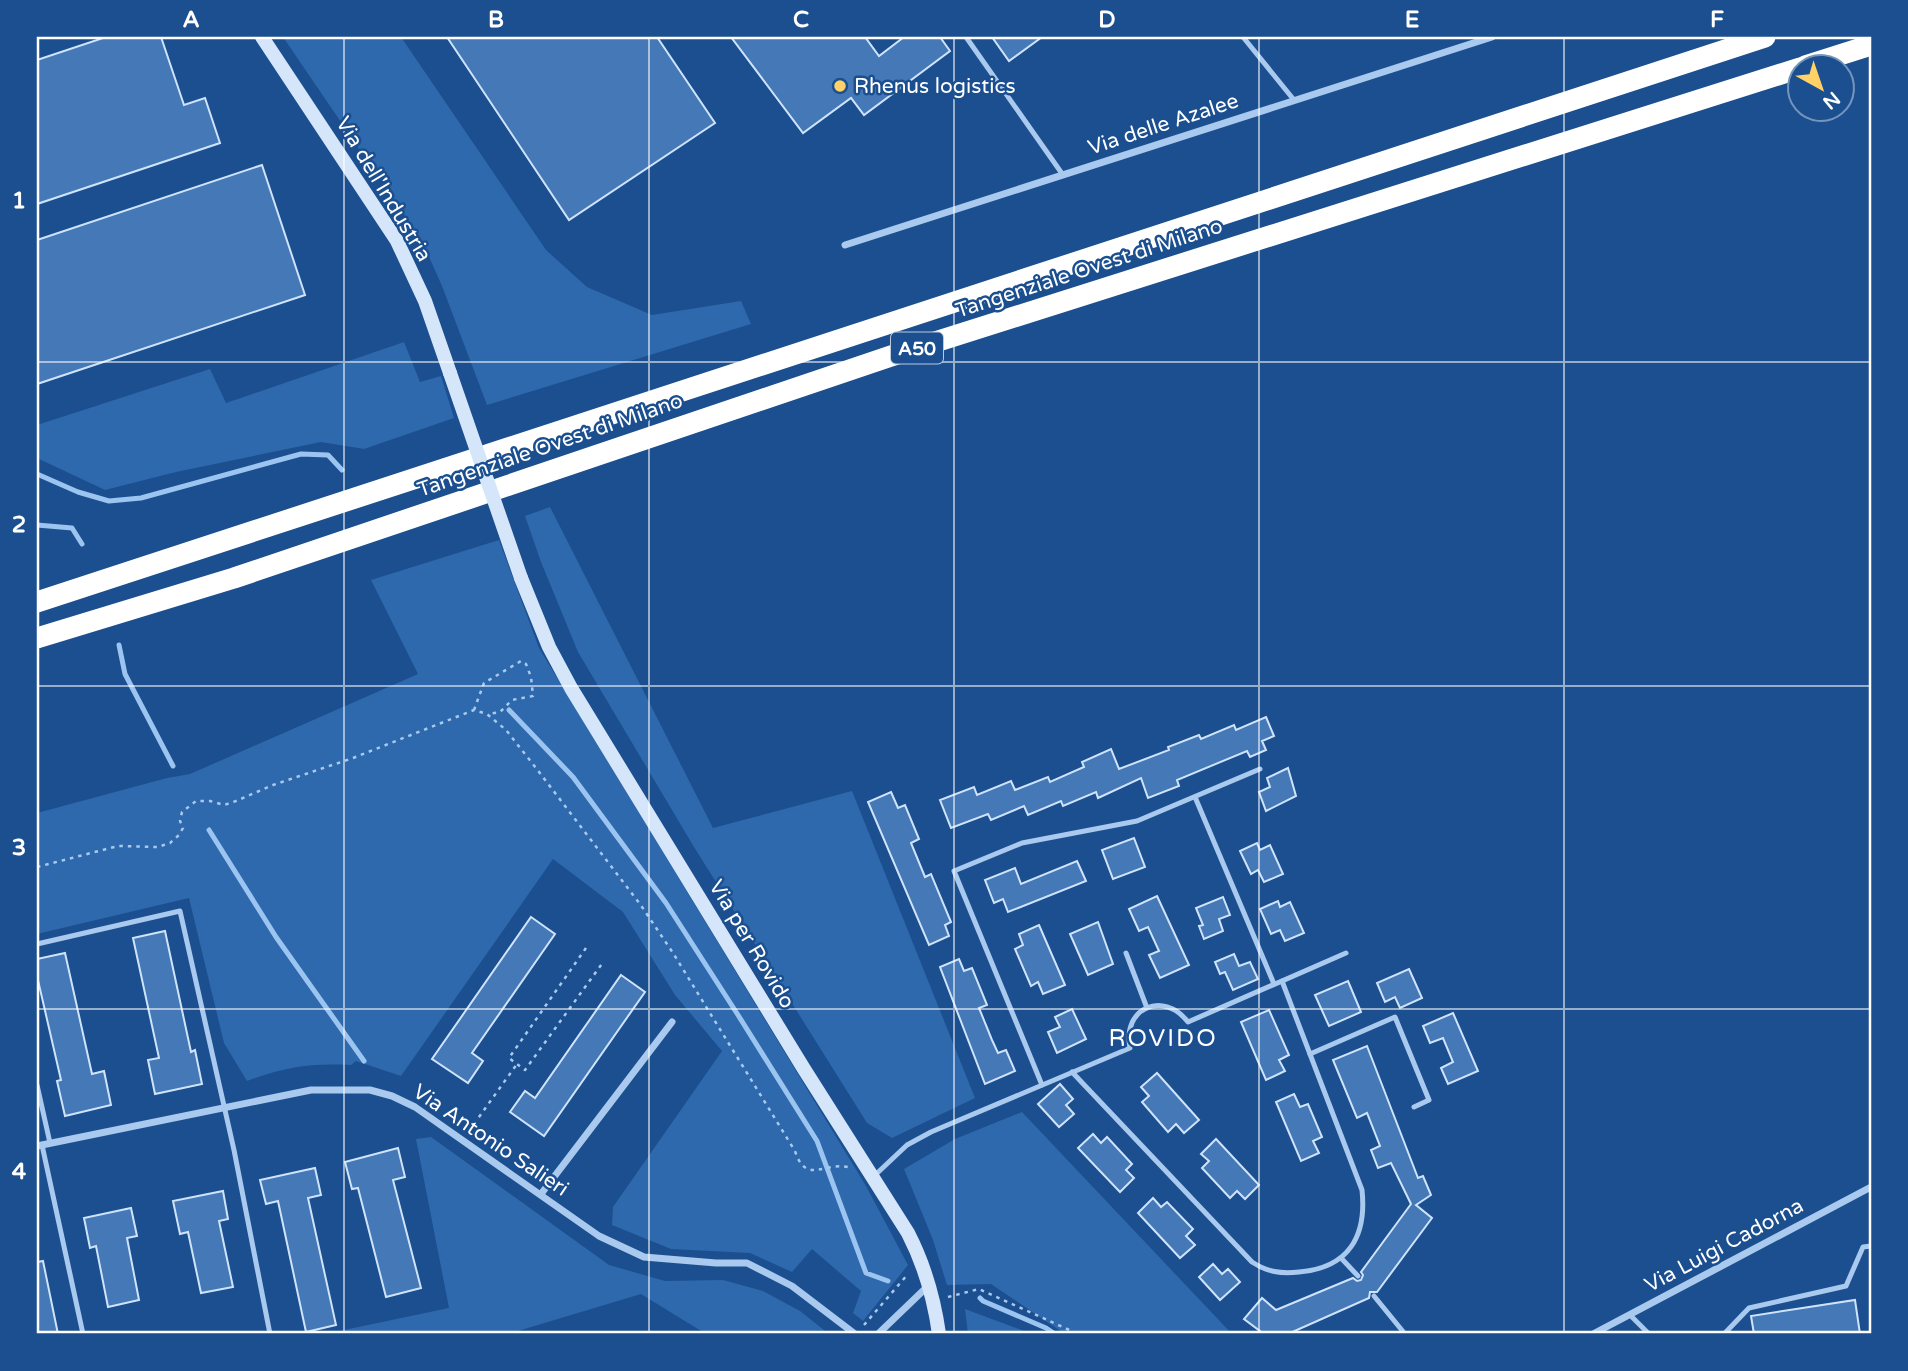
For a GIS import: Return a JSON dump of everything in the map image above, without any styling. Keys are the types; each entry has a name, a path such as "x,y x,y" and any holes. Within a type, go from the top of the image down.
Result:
{"highway":[{"name":"Tangenziale Ovest di Milano","path":"37,602 1765,37"},
{"path":"1849,52 1871,45"},
{"name":"Tangenziale Ovest di Milano","path":"37,638 234,578 891,356 1786,72"}],"street":[{"name":"Via dell'Industria","path":"262,37 397,241 425,301 521,578"},
{"name":"Via delle Azalee","path":"845,245 1492,37"},
{"name":"Via per Rovido","path":"521,578 549,647 570,688 921,1258 930,1284 939,1334"},
{"path":"541,1194 672,1022"},
{"name":"Via Antonio Salieri","path":"43,1145 311,1090 370,1090 393,1096 415,1107 599,1236 645,1257 716,1263 747,1262 792,1286 855,1334"},
{"name":"Via Luigi Cadorna","path":"1593,1334 1871,1187"},
{"path":"878,1334 930,1284"}],"lane":[{"path":"966,37 1063,175"},
{"path":"1243,37 1294,100"},
{"path":"1042,1085 954,871 1022,843 1136,821 1260,769"},
{"path":"1195,797 1274,984"},
{"path":"37,944 180,911 224,1107 270,1334"},
{"path":"1126,953 1147,1008"},
{"path":"873,1177 907,1145 980,1110 1130,1048 1128,1038 1131,1023 1137,1014 1147,1008 1157,1005 1172,1007 1188,1022 1346,953"},
{"path":"1072,1072 1252,1262 1274,1272 1288,1273 1321,1268 1341,1258 1353,1244 1363,1220 1362,1190 1282,981"},
{"path":"1310,1054 1395,1017 1429,1100 1414,1107"},
{"path":"37,1085 43,1145 83,1334"},
{"path":"1724,1334 1749,1308 1846,1286 1863,1247 1871,1246"},
{"path":"1341,1258 1357,1276"},
{"path":"1374,1296 1405,1334"},
{"path":"1630,1315 1649,1334"}],"path":[{"path":"474,710 484,683 521,661 526,664 531,677 533,696 512,700 500,712 487,714"},
{"path":"37,867 118,846 158,847 170,843 183,828 180,821 181,812 197,801 224,805 474,710 487,714 506,730 618,872 673,953 798,1161 804,1168 819,1171 838,1165"},
{"path":"586,948 509,1058 525,1070 604,961"},
{"path":"463,1140 517,1064"},
{"path":"864,1324 921,1258"},
{"path":"934,1301 979,1289 1077,1334"}],"shaded area":[{"path":"283,37 401,37 546,250 587,287 652,315 741,301 751,324 487,405 422,241"},
{"path":"404,342 420,382 441,376 454,418 364,449 321,442 176,472 105,490 37,458 37,425 210,369 226,403"},
{"path":"550,507 713,828 852,791 975,1098 892,1138 867,1123 694,847 578,652 525,516"},
{"path":"499,540 539,648 866,1186 908,1265 863,1321 853,1313 861,1291 812,1249 792,1272 750,1253 671,1249 612,1225 613,1207 722,1051 675,995 623,912 553,859 401,1076 356,1061 351,1065 298,1067 247,1081 224,1043 189,898 37,934 37,813 190,774 418,674 371,580"},
{"path":"1022,1112 1232,1334 1065,1334 991,1284 947,1285 933,1240 904,1169 955,1139"},
{"path":"431,1137 609,1265 665,1281 723,1280 763,1291 800,1311 829,1334 706,1334 641,1294 508,1334 325,1334 449,1308 416,1139"},
{"path":"965,1309 1027,1332 1030,1334 968,1334"}],"building":[{"path":"106,37 161,37 184,105 205,98 220,143 37,204 37,60"},
{"path":"447,37 657,37 715,123 569,220"},
{"path":"731,37 865,37 879,56 904,37 940,37 950,51 864,115 851,98 803,133"},
{"path":"992,37 1042,37 1009,61"},
{"path":"262,165 305,295 37,384 37,240"},
{"path":"1266,717 1274,736 1262,741 1266,750 1250,757 1247,751 1177,780 1179,786 1148,798 1141,778 1098,798 1096,792 1063,806 1061,801 1028,815 1024,806 991,820 988,814 951,828 940,800 974,787 977,795 1011,781 1015,790 1048,777 1050,782 1084,767 1082,762 1111,749 1119,769 1199,735 1201,739 1234,725 1236,730"},
{"path":"1288,768 1296,796 1266,811 1259,792 1270,787 1267,778"},
{"path":"891,792 898,808 905,805 919,839 911,843 925,877 931,874 951,922 945,925 949,936 929,945 868,802"},
{"path":"1134,838 1145,867 1113,879 1102,850"},
{"path":"1257,843 1260,850 1270,845 1283,874 1264,882 1258,870 1251,874 1240,851"},
{"path":"1077,861 1086,881 1008,912 1003,899 994,903 985,880 1015,868 1021,884"},
{"path":"1157,896 1189,965 1160,978 1149,955 1159,951 1148,927 1139,931 1129,909"},
{"path":"1223,897 1230,915 1219,919 1223,931 1204,939 1199,926 1203,925 1196,908"},
{"path":"1278,901 1280,907 1290,902 1304,933 1285,941 1280,930 1271,934 1260,909"},
{"path":"531,917 555,934 472,1053 483,1061 468,1083 432,1059"},
{"path":"1098,922 1113,964 1088,975 1070,934"},
{"path":"1039,925 1065,985 1043,994 1038,982 1031,986 1015,949 1023,945 1019,934"},
{"path":"165,931 191,1052 195,1050 202,1084 155,1094 148,1060 159,1058 133,938"},
{"path":"65,953 92,1074 104,1071 111,1105 65,1116 57,1081 61,1080 37,976 37,959"},
{"path":"1234,954 1239,966 1250,962 1258,979 1233,990 1225,972 1220,974 1215,962"},
{"path":"959,959 964,971 972,968 987,1005 979,1008 992,1040 998,1053 1006,1050 1015,1071 985,1084 940,967"},
{"path":"1409,969 1422,998 1400,1008 1395,997 1385,1002 1377,983"},
{"path":"621,975 645,992 544,1136 510,1112 525,1091 535,1098"},
{"path":"1348,981 1361,1012 1329,1026 1315,995"},
{"path":"1072,1009 1086,1039 1057,1053 1048,1032 1060,1027 1055,1017"},
{"path":"1269,1010 1289,1055 1279,1060 1285,1071 1266,1080 1241,1022"},
{"path":"1453,1013 1478,1071 1448,1084 1441,1068 1453,1062 1443,1038 1430,1043 1423,1026"},
{"path":"1367,1046 1418,1178 1423,1176 1431,1195 1416,1205 1432,1218 1377,1292 1370,1292 1369,1298 1288,1334 1264,1334 1244,1319 1262,1298 1276,1310 1353,1278 1361,1280 1361,1272 1411,1204 1391,1163 1378,1168 1371,1150 1380,1146 1367,1113 1357,1118 1333,1060"},
{"path":"1157,1073 1199,1120 1184,1133 1176,1124 1168,1132 1142,1102 1149,1096 1141,1087"},
{"path":"1060,1084 1073,1099 1066,1105 1074,1114 1059,1127 1038,1104"},
{"path":"1294,1094 1300,1107 1308,1104 1322,1137 1313,1141 1319,1153 1301,1161 1276,1102"},
{"path":"1093,1134 1101,1143 1107,1137 1132,1164 1126,1170 1134,1178 1120,1192 1078,1148"},
{"path":"1216,1139 1259,1185 1245,1199 1237,1191 1230,1198 1202,1168 1209,1161 1201,1154"},
{"path":"398,1148 405,1177 393,1180 421,1288 386,1297 358,1188 352,1189 345,1162"},
{"path":"315,1168 321,1195 308,1198 336,1325 306,1332 278,1201 266,1204 260,1180"},
{"path":"223,1191 228,1219 219,1221 233,1287 201,1293 188,1232 180,1234 173,1201"},
{"path":"1153,1198 1161,1207 1167,1202 1193,1229 1186,1236 1195,1245 1180,1258 1138,1213"},
{"path":"131,1208 137,1236 127,1238 139,1300 108,1307 96,1246 90,1248 84,1218"},
{"path":"43,1261 58,1334 37,1334 37,1262"},
{"path":"1213,1264 1222,1274 1228,1269 1240,1282 1220,1300 1199,1277"},
{"path":"1855,1300 1860,1334 1754,1334 1751,1316"}],"waterway":[{"path":"37,474 78,492 109,501 141,498 301,454 328,455 342,470"},
{"path":"37,525 72,528 82,544"},
{"path":"119,645 125,674 173,766"},
{"path":"509,710 573,777 666,903 817,1141 866,1273 888,1281"},
{"path":"209,830 276,937 364,1061"},
{"path":"980,1298 1055,1334"}],"place":[{"name":"Rhenus logistics","path":"840,86"}],"district":[{"name":"ROVIDO","path":"1163,1038"}]}
